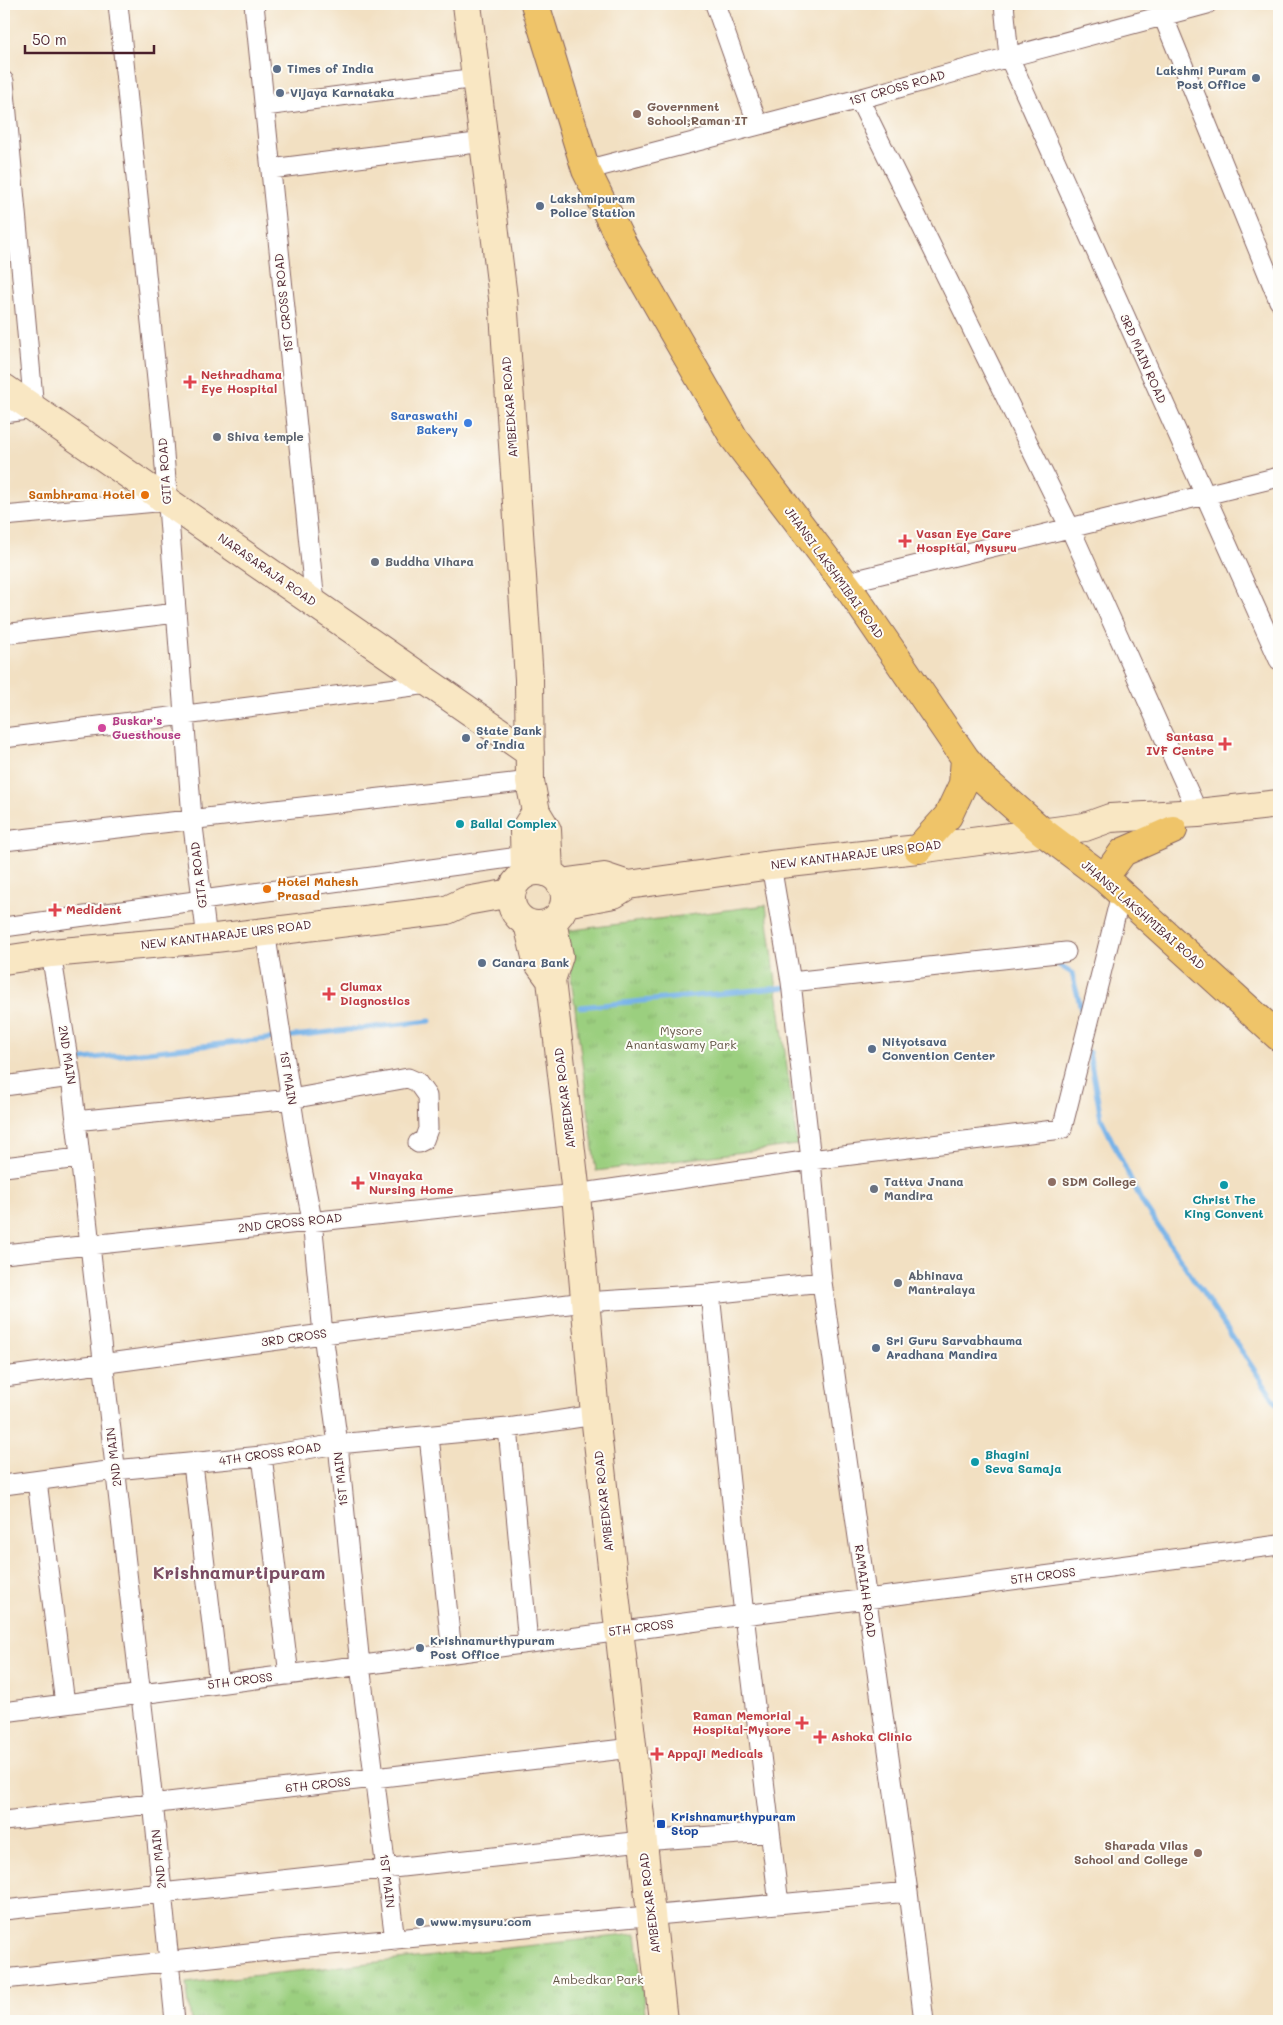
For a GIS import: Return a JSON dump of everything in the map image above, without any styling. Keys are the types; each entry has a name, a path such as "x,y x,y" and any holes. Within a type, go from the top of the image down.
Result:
{"main road":[{"name":"JHANSI LAKSHMIBAI ROAD","path":"535,4 586,170 623,245 734,438 844,583 965,758 982,778 1043,832 1112,886 1279,1037"},
{"path":"918,849 948,816 963,784 965,758"},
{"path":"1112,886 1123,852 1174,830"}],"street":[{"name":"GITA ROAD","path":"118,4 162,428 192,818 207,939"},
{"name":"1ST CROSS ROAD","path":"254,4 314,603"},
{"name":"AMBEDKAR ROAD","path":"467,4 504,308 529,679 530,781 536,812 524,831 536,893 559,956 551,980 576,1194 595,1415 618,1631 663,2021"},
{"path":"714,4 758,125"},
{"name":"3RD MAIN ROAD","path":"1004,4 1009,57 1279,660"},
{"name":"1ST CROSS ROAD","path":"586,170 859,99 1207,4"},
{"path":"1162,16 1279,300"},
{"path":"265,106 476,78"},
{"path":"4,81 34,409 4,413"},
{"path":"859,99 1070,528 1198,813"},
{"path":"271,170 484,142"},
{"name":"NARASARAJA ROAD","path":"4,388 530,753"},
{"path":"844,583 1279,476"},
{"path":"4,516 167,501"},
{"path":"4,634 176,613"},
{"path":"4,738 430,684"},
{"path":"4,841 192,818 530,781"},
{"path":"1085,827 1110,818 1198,813 1279,804"},
{"path":"1085,827 1112,835 1279,820"},
{"name":"NEW KANTHARAJE URS ROAD","path":"4,960 207,939 447,910 463,916 536,893 614,894 628,885 771,865 918,849 1085,827"},
{"name":"RAMAIAH ROAD","path":"771,865 795,1011 812,1160 822,1282 908,1892 924,2021"},
{"name":"2ND CROSS ROAD","path":"4,1254 312,1220 576,1194 812,1160 1062,1129 1112,886"},
{"path":"4,928 202,900 536,893"},
{"name":"1ST MAIN","path":"265,931 300,1158 312,1220 323,1334 338,1444 360,1665 395,1940"},
{"path":"789,974 1066,952"},
{"name":"2ND MAIN","path":"51,954 71,1077 153,1802 175,2021"},
{"path":"4,1086 71,1077"},
{"path":"75,1121 291,1099 408,1078 417,1082 427,1096 428,1129 424,1140 418,1143"},
{"path":"4,1167 80,1158"},
{"name":"3RD CROSS","path":"4,1377 323,1334 585,1302 710,1294 822,1282"},
{"path":"710,1294 744,1615 779,1904"},
{"name":"4TH CROSS ROAD","path":"4,1485 115,1470 262,1456 338,1444 508,1428 595,1415"},
{"path":"508,1428 528,1643"},
{"path":"429,1436 452,1653"},
{"path":"262,1456 289,1675"},
{"path":"193,1464 219,1684"},
{"path":"37,1481 65,1704"},
{"name":"5TH CROSS","path":"4,1712 1279,1545"},
{"name":"6TH CROSS","path":"4,1821 153,1802 375,1779 632,1748"},
{"path":"4,1910 642,1842 769,1832"},
{"path":"4,1979 908,1892"}],"green space":[{"name":"Mysore Anantaswamy Park","path":"766,905 797,1145 596,1171 565,931"},
{"name":"Ambedkar Park","path":"636,1934 646,2021 191,2021 186,1983"}],"waterway":[{"path":"1049,962 1054,962 1072,973 1083,1017"},
{"path":"580,1007 787,987"},
{"path":"75,1060 430,1021"},
{"path":"1089,1052 1101,1118 1142,1202 1279,1407"}],"place":[{"name":"Times of India","path":"277,69"},
{"name":"Lakshmi Puram Post Office","path":"1256,78"},
{"name":"Vijaya Karnataka","path":"280,93"},
{"name":"Government School;Raman IT","path":"637,114"},
{"name":"Lakshmipuram Police Station","path":"540,206"},
{"name":"Nethradhama Eye Hospital","path":"190,382"},
{"name":"Saraswathi Bakery","path":"468,423"},
{"name":"Shiva temple","path":"217,437"},
{"name":"Sambhrama Hotel","path":"145,495"},
{"name":"Vasan Eye Care Hospital, Mysuru","path":"905,541"},
{"name":"Buddha Vihara","path":"375,562"},
{"name":"Buskar's Guesthouse","path":"102,728"},
{"name":"State Bank of India","path":"466,738"},
{"name":"Santasa IVF Centre","path":"1225,744"},
{"name":"Ballal Complex","path":"460,824"},
{"name":"Hotel Mahesh Prasad","path":"267,889"},
{"name":"Medident","path":"55,910"},
{"name":"Canara Bank","path":"482,963"},
{"name":"Clumax Diagnostics","path":"329,994"},
{"name":"Nityotsava Convention Center","path":"872,1049"},
{"name":"SDM College","path":"1052,1182"},
{"name":"Vinayaka Nursing Home","path":"358,1183"},
{"name":"Christ The King Convent","path":"1224,1185"},
{"name":"Tattva Jnana Mandira","path":"874,1189"},
{"name":"Abhinava Mantralaya","path":"898,1283"},
{"name":"Sri Guru Sarvabhauma Aradhana Mandira","path":"876,1348"},
{"name":"Bhagini Seva Samaja","path":"975,1462"},
{"name":"Krishnamurthypuram Post Office","path":"420,1648"},
{"name":"Raman Memorial Hospital-Mysore","path":"802,1723"},
{"name":"Ashoka Clinic","path":"820,1737"},
{"name":"Appaji Medicals","path":"657,1754"},
{"name":"Krishnamurthypuram Stop","path":"661,1824"},
{"name":"Sharada Vilas School and College","path":"1198,1853"},
{"name":"www.mysuru.com","path":"420,1922"}],"district":[{"name":"Krishnamurtipuram","path":"239,1573"}]}
